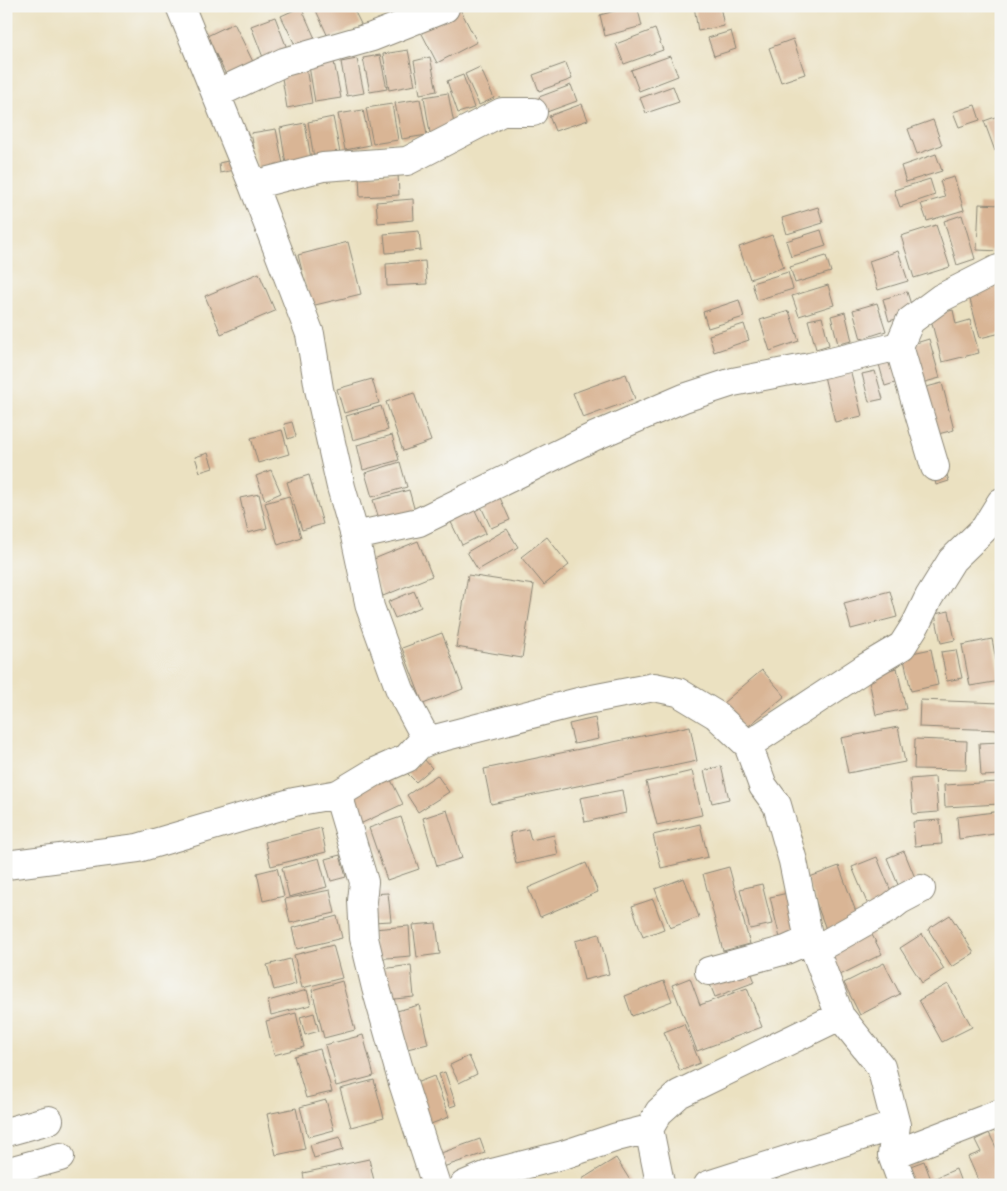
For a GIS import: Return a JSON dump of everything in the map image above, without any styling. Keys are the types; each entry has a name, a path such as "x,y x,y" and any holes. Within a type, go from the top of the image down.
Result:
{"street":[{"path":"180,6 253,184 310,334 321,398 342,487 356,536 370,607 400,690 422,731 430,740"},
{"path":"216,94 284,62 372,37 445,8"},
{"path":"253,184 323,167 407,160 502,112 533,112"},
{"path":"935,467 899,346 910,321 941,298 1000,272"},
{"path":"356,536 419,522 593,438 684,398 734,382 810,367 899,346"},
{"path":"748,745 865,668 902,646 952,560 985,528 1001,502"},
{"path":"6,865 138,848 294,802 338,794 373,773 407,758 419,745 430,740 582,701 654,687 678,692 716,715 748,745 764,786 777,805 793,861 812,945 840,1016 881,1067 896,1125 892,1155 903,1185"},
{"path":"338,794 364,882 362,901 364,938 376,988 402,1080 436,1185"},
{"path":"709,971 786,950 812,945 890,907 921,889"},
{"path":"661,1185 649,1129 659,1112 679,1094 840,1016"},
{"path":"892,1155 1001,1114"},
{"path":"6,1132 49,1120"},
{"path":"708,1185 896,1125"},
{"path":"464,1185 492,1173 563,1155 617,1137 649,1129"},
{"path":"6,1172 60,1157"}],"building":[{"path":"314,6 352,6 361,24 329,39"},
{"path":"637,6 642,26 605,36 600,15"},
{"path":"694,6 720,6 724,26 698,31"},
{"path":"301,7 317,43 298,51 281,16"},
{"path":"459,7 477,42 437,63 419,28"},
{"path":"275,17 288,51 264,60 251,26"},
{"path":"234,23 257,70 230,83 207,36"},
{"path":"655,29 663,50 624,64 616,44"},
{"path":"731,31 736,49 714,56 708,38"},
{"path":"793,39 805,74 781,82 769,48"},
{"path":"408,50 415,85 389,90 383,54"},
{"path":"380,55 387,89 370,92 363,58"},
{"path":"670,56 678,76 639,91 631,70"},
{"path":"430,57 437,91 420,94 414,61"},
{"path":"357,59 364,93 347,96 341,62"},
{"path":"334,62 341,98 315,102 309,66"},
{"path":"566,63 572,79 539,91 533,75"},
{"path":"480,67 494,98 479,105 465,74"},
{"path":"306,68 312,103 287,108 281,72"},
{"path":"463,75 474,108 458,113 447,81"},
{"path":"571,85 577,101 544,113 539,97"},
{"path":"673,86 679,102 646,113 640,98"},
{"path":"448,93 455,129 430,133 424,97"},
{"path":"420,99 427,135 402,139 395,103"},
{"path":"392,104 398,140 373,144 366,108"},
{"path":"582,104 588,120 555,131 549,116"},
{"path":"975,105 980,120 959,127 953,112"},
{"path":"363,110 370,145 345,150 338,114"},
{"path":"1001,115 1001,149 995,151 984,121"},
{"path":"333,117 340,153 314,158 308,122"},
{"path":"933,120 942,145 917,154 908,129"},
{"path":"305,123 311,159 286,164 280,128"},
{"path":"276,129 283,164 258,169 251,133"},
{"path":"936,154 942,171 906,182 901,166"},
{"path":"232,160 234,170 220,173 219,163"},
{"path":"398,173 399,195 360,197 359,175"},
{"path":"954,177 964,210 927,221 921,204 945,197 940,181"},
{"path":"930,179 935,195 900,207 894,190"},
{"path":"413,199 414,220 378,223 376,202"},
{"path":"979,204 1001,205 1001,251 977,250"},
{"path":"818,207 823,223 787,234 782,218"},
{"path":"962,215 975,259 957,265 944,221"},
{"path":"936,225 950,267 914,278 901,236"},
{"path":"821,230 826,246 791,257 786,241"},
{"path":"419,231 421,250 386,253 384,234"},
{"path":"772,235 784,267 750,279 739,247"},
{"path":"348,242 361,294 311,306 298,255"},
{"path":"898,251 908,281 878,290 869,261"},
{"path":"826,256 831,272 795,283 790,267"},
{"path":"425,261 427,284 387,286 386,264"},
{"path":"788,272 793,289 757,300 752,283"},
{"path":"259,273 275,311 221,334 205,296"},
{"path":"828,285 834,305 799,316 792,296"},
{"path":"996,285 1001,305 1001,333 980,338 968,292"},
{"path":"907,292 914,314 889,321 883,299"},
{"path":"739,300 744,317 708,328 703,312"},
{"path":"877,303 886,331 861,339 853,310"},
{"path":"953,310 956,324 970,320 979,353 942,362 930,316"},
{"path":"789,311 799,341 770,351 760,320"},
{"path":"845,312 852,341 838,344 831,316"},
{"path":"822,317 829,345 816,349 808,320"},
{"path":"744,324 749,340 714,352 709,335"},
{"path":"929,339 940,378 914,385 903,347"},
{"path":"891,354 898,382 885,386 877,357"},
{"path":"850,369 862,416 835,422 824,376"},
{"path":"875,371 883,399 869,402 862,374"},
{"path":"626,374 635,399 583,418 573,393"},
{"path":"372,379 379,403 344,413 337,389"},
{"path":"942,383 954,430 926,437 915,390"},
{"path":"414,393 431,441 403,451 386,402"},
{"path":"381,406 388,430 353,440 346,416"},
{"path":"292,422 296,436 288,439 284,424"},
{"path":"282,430 289,454 258,463 251,438"},
{"path":"392,435 399,460 363,470 357,445"},
{"path":"208,453 213,468 200,472 195,457"},
{"path":"400,462 407,487 372,497 365,473"},
{"path":"944,466 949,481 936,485 932,469"},
{"path":"271,470 281,493 265,500 256,476"},
{"path":"309,475 323,524 302,530 287,482"},
{"path":"409,490 416,515 381,525 373,500"},
{"path":"497,491 510,520 491,528 478,500"},
{"path":"259,494 267,528 248,533 240,498"},
{"path":"289,496 301,537 278,545 265,503"},
{"path":"472,504 486,533 462,545 448,516"},
{"path":"507,529 518,547 478,570 467,552"},
{"path":"547,537 569,565 544,585 521,557"},
{"path":"418,541 432,576 383,596 369,561"},
{"path":"468,575 534,585 522,658 456,647"},
{"path":"414,591 421,607 395,618 388,602"},
{"path":"890,591 897,617 851,629 844,603"},
{"path":"949,611 955,640 941,643 935,614"},
{"path":"442,633 463,689 423,704 402,648"},
{"path":"992,639 1000,681 970,686 962,645"},
{"path":"931,649 938,685 911,691 903,655"},
{"path":"956,650 962,678 947,681 941,652"},
{"path":"897,668 906,709 876,715 868,675"},
{"path":"762,670 785,696 745,729 723,703"},
{"path":"920,700 1001,703 1001,730 919,727"},
{"path":"595,718 599,739 574,744 569,724"},
{"path":"690,726 697,761 491,804 484,769"},
{"path":"898,727 905,762 848,773 841,738"},
{"path":"915,739 967,741 966,770 914,769"},
{"path":"1001,742 1001,775 981,776 979,743"},
{"path":"424,759 432,768 416,782 407,773"},
{"path":"721,766 729,799 712,803 704,771"},
{"path":"692,771 702,815 657,825 646,782"},
{"path":"437,775 449,792 418,812 407,795"},
{"path":"389,776 403,804 360,824 347,796"},
{"path":"935,777 938,812 913,814 910,779"},
{"path":"999,782 1000,804 945,807 944,785"},
{"path":"622,790 626,813 585,822 580,798"},
{"path":"447,810 462,858 437,866 423,818"},
{"path":"1001,811 1001,833 959,839 957,817"},
{"path":"401,817 419,869 387,880 369,828"},
{"path":"940,820 942,844 915,846 913,822"},
{"path":"700,824 708,857 661,868 653,835"},
{"path":"321,828 326,852 271,866 265,842"},
{"path":"528,829 531,840 554,835 558,855 516,864 510,833"},
{"path":"904,851 918,885 901,892 887,858"},
{"path":"340,855 346,877 331,881 325,859"},
{"path":"877,857 895,901 870,910 852,867"},
{"path":"319,858 327,887 289,897 282,868"},
{"path":"586,863 598,892 540,917 528,888"},
{"path":"839,866 859,920 827,932 807,878"},
{"path":"729,867 750,944 723,951 703,874"},
{"path":"277,868 284,896 263,901 257,873"},
{"path":"684,878 699,917 670,928 655,889"},
{"path":"762,884 772,924 750,929 740,889"},
{"path":"330,890 335,913 290,923 285,899"},
{"path":"792,892 802,933 780,938 770,897"},
{"path":"388,893 391,921 372,922 370,894"},
{"path":"653,899 664,929 643,937 632,906"},
{"path":"950,915 974,953 952,967 928,929"},
{"path":"337,916 342,938 297,949 292,928"},
{"path":"436,923 440,954 417,957 413,925"},
{"path":"409,926 411,956 375,959 373,929"},
{"path":"869,929 882,954 838,976 825,951"},
{"path":"599,934 609,974 584,980 575,941"},
{"path":"922,934 944,969 922,983 900,948"},
{"path":"333,945 342,978 302,988 294,955"},
{"path":"290,959 296,984 274,990 267,965"},
{"path":"747,962 755,982 715,997 707,977"},
{"path":"884,963 900,994 860,1015 844,983"},
{"path":"411,965 414,997 385,1000 382,969"},
{"path":"690,978 700,1005 747,988 762,1027 697,1051 672,985"},
{"path":"342,981 355,1030 324,1038 312,990"},
{"path":"664,981 672,1001 632,1016 625,996"},
{"path":"948,984 972,1027 942,1042 919,1000"},
{"path":"307,990 311,1005 271,1015 268,1001"},
{"path":"419,1005 428,1044 403,1050 393,1012"},
{"path":"296,1013 304,1047 274,1055 266,1021"},
{"path":"314,1013 319,1031 305,1035 300,1017"},
{"path":"684,1024 700,1063 680,1071 664,1032"},
{"path":"363,1035 374,1076 336,1086 325,1045"},
{"path":"320,1049 332,1092 306,1098 294,1056"},
{"path":"469,1056 477,1074 459,1083 450,1065"},
{"path":"445,1072 456,1105 450,1107 439,1074"},
{"path":"434,1076 449,1117 423,1127 408,1086"},
{"path":"374,1080 384,1118 351,1127 340,1089"},
{"path":"326,1100 334,1130 308,1137 300,1107"},
{"path":"296,1108 305,1149 276,1155 267,1114"},
{"path":"989,1133 1001,1154 1001,1185 973,1185 979,1182 968,1157 981,1152 975,1140"},
{"path":"340,1137 343,1150 314,1158 310,1145"},
{"path":"480,1139 485,1153 434,1170 430,1157"},
{"path":"616,1158 633,1185 586,1185 582,1179"},
{"path":"369,1159 375,1185 305,1185 303,1173"},
{"path":"924,1161 933,1185 912,1185 905,1168"},
{"path":"956,1169 962,1185 936,1185 933,1179"}]}
